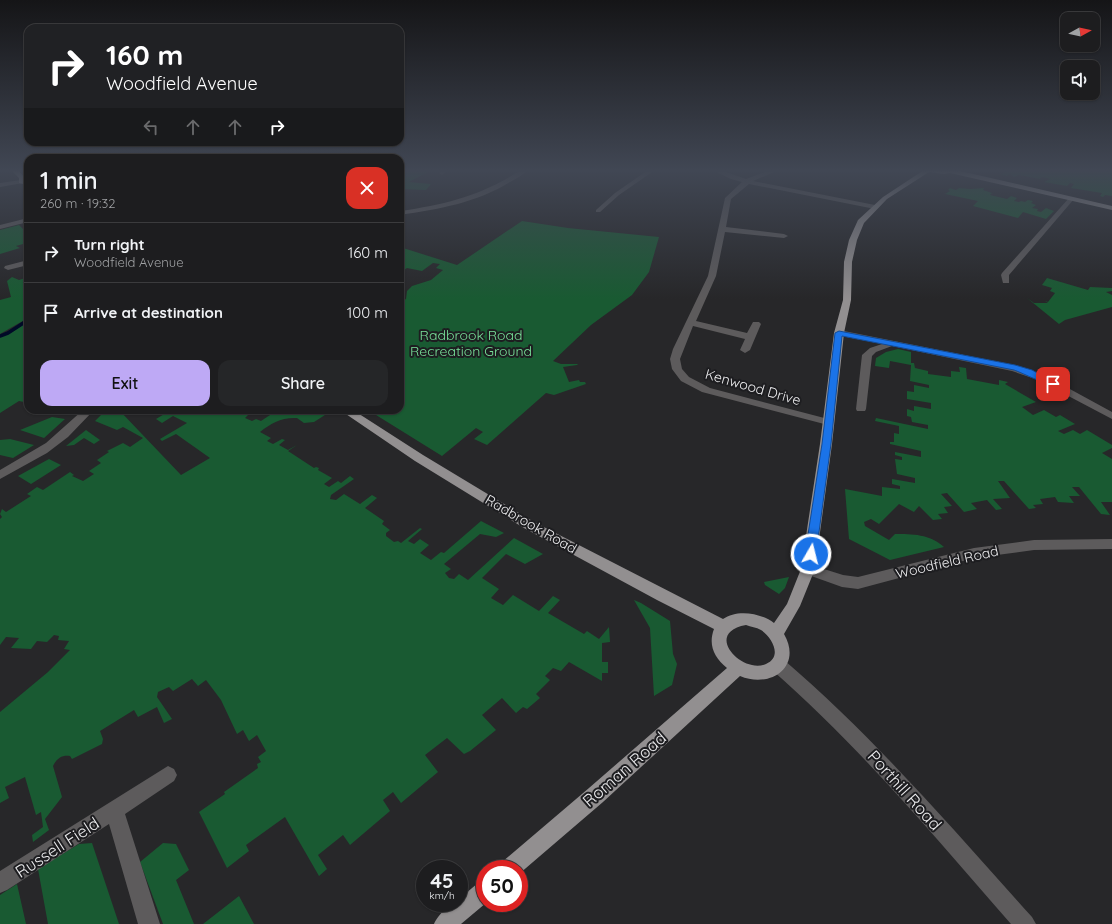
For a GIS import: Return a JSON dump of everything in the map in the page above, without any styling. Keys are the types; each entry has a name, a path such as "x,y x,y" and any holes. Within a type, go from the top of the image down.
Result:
{"main road":[{"path":"776,634 793,606 808,569 826,444 839,333 847,300 848,262 853,240 861,222 869,213"},
{"name":"Radbrook Road","path":"350,414 529,525 650,590 724,627"},
{"path":"746,619 759,622 767,626 776,634 782,646 783,656 778,665 764,672 751,673 738,668 722,653 719,642 720,632 724,627 732,621 746,619"},
{"name":"Roman Road","path":"520,860 596,795 738,668"},
{"path":"444,924 476,897"}],"street":[{"name":"Kenwood Drive","path":"725,213 712,276 675,359 677,369 685,379 706,390 828,422"},
{"path":"1006,281 1005,275 1060,213"},
{"path":"0,227 24,221"},
{"path":"722,229 784,236"},
{"path":"8,268 24,263"},
{"path":"691,323 750,337"},
{"path":"745,350 756,324"},
{"path":"839,333 984,361 1029,372 1112,416"},
{"path":"861,409 867,355 873,350 887,346 889,342"},
{"path":"0,475 36,455 50,445 70,429 85,414"},
{"name":"Woodfield Road","path":"808,569 842,581 858,583 974,553 1034,545 1112,544"},
{"name":"Porthill Road","path":"778,665 824,704 882,763 1025,924"},
{"name":"Russell Field","path":"0,883 168,775"},
{"name":"Russell Field","path":"114,810 149,924"}],"green space":[{"path":"1000,213 1022,213 1018,218"},
{"path":"1027,213 1052,213 1046,219"},
{"name":"Radbrook Road Recreation Ground","path":"522,221 568,228 659,237 649,272 632,295 591,325 553,361 561,364 578,364 563,367 569,382 579,380 580,382 585,382 586,384 554,395 546,393 487,445 474,439 483,432 476,428 442,456 374,414 404,414 404,300 406,299 407,291 412,286 431,280 443,270 436,268 440,264 433,263 422,271 407,268 404,270 404,248 457,265"},
{"path":"19,225 24,230 24,244 16,246 20,248 0,254 0,230"},
{"path":"12,277 19,280 24,278 24,320 0,334 0,300 11,297 7,281"},
{"path":"1047,278 1088,290 1090,287 1112,288 1112,291 1106,292 1112,295 1112,307 1065,320 1059,324 1027,298 1034,303 1048,303 1045,301 1048,302 1055,293 1050,291 1052,288 1042,285"},
{"path":"24,324 24,402 19,401 0,413 0,337 12,332"},
{"path":"898,349 911,352 911,363 914,363 915,368 928,371 928,374 951,377 951,371 960,372 959,367 966,368 967,379 999,385 999,380 1008,382 1005,384 1036,402 1022,407 1033,415 1044,410 1056,417 1060,415 1075,424 1058,431 1064,434 1073,430 1080,434 1087,430 1112,445 1112,448 1102,453 1112,459 1112,502 1101,502 1110,515 1101,514 1079,487 1072,487 1080,496 1069,496 1074,503 1058,502 1055,497 1040,499 1043,504 1033,505 1036,508 1029,509 1004,481 998,481 1010,498 993,499 1002,509 996,510 987,500 971,503 977,509 964,512 947,493 941,494 952,506 944,507 948,513 938,514 942,519 933,520 919,506 914,512 899,504 879,524 871,519 864,522 865,526 889,540 895,534 914,535 933,539 944,547 890,560 849,539 845,489 882,496 882,487 900,489 900,486 892,484 892,479 915,483 915,478 897,474 895,459 902,460 902,457 895,455 895,452 921,457 921,451 890,444 890,442 894,442 894,433 899,434 899,426 875,421 876,418 928,429 928,425 912,422 911,417 907,416 907,409 914,411 914,406 931,409 931,403 907,399 907,391 914,392 914,385 929,388 929,385 910,381 911,365 890,361 889,368 875,366 876,358 886,352"},
{"path":"102,414 123,414 181,475 210,458 176,434 162,441 160,439 187,423 173,416 162,423 156,419 164,414 246,414 248,415 245,418 252,421 256,419 261,421 272,414 324,414 325,415 314,422 304,423 297,418 286,418 273,423 260,432 271,438 267,441 273,444 282,439 285,440 279,445 288,450 297,445 288,451 314,468 319,468 318,470 332,478 324,484 329,487 338,481 341,483 350,476 354,479 331,495 330,499 336,500 344,494 360,504 372,495 377,498 365,508 384,521 382,524 390,530 386,533 386,536 394,542 398,541 401,543 420,528 422,529 408,541 414,544 420,539 429,545 420,553 431,560 441,552 444,553 481,521 504,533 496,537 480,534 444,564 451,569 445,573 449,578 454,579 459,574 468,580 514,538 543,554 525,564 506,554 482,578 499,589 491,598 503,605 513,595 539,611 553,596 560,600 548,613 584,634 587,631 599,639 609,627 610,642 602,643 602,662 608,662 608,673 602,673 602,681 569,662 561,671 553,668 545,676 550,680 536,694 540,698 527,709 523,707 516,713 502,698 482,715 496,730 464,754 447,738 425,755 438,772 401,803 393,792 383,800 390,811 350,845 343,835 318,855 327,869 319,876 285,817 246,845 249,851 227,868 199,812 258,768 257,764 261,762 258,757 266,751 257,735 249,741 243,730 237,734 221,700 206,680 198,686 192,679 173,691 169,687 158,692 157,697 172,719 164,723 157,707 138,717 134,710 100,731 103,739 102,744 72,759 70,756 67,756 58,759 53,766 62,797 45,819 49,830 33,842 32,835 43,827 41,812 36,815 25,777 5,787 9,798 0,803 0,712 48,672 70,650 64,649 69,641 58,640 59,636 54,635 47,642 37,641 31,649 11,648 19,638 6,637 0,645 0,519 2,517 0,514 2,509 6,512 31,496 27,494 37,487 43,490 70,472 74,475 72,476 83,481 94,474 89,471 101,463 97,460 109,452 107,451 123,443 130,447 143,438 123,427 117,430 95,421"},
{"path":"52,417 65,419 44,438 20,430"},
{"path":"86,430 100,440 94,444 84,438 74,445 66,446"},
{"path":"10,439 34,445 13,458 0,455 0,440"},
{"path":"49,459 61,465 31,484 18,476"},
{"path":"789,577 785,588 779,594 765,585 764,582"},
{"path":"634,600 670,621 673,654 677,664 672,685 654,696 650,628"},
{"path":"92,843 119,924 48,924 38,869 79,844"},
{"path":"163,843 176,844 189,870 176,880 194,924 163,924 140,862"},
{"path":"17,884 26,924 0,924 0,895"},
{"path":"239,896 254,924 203,924"}],"waterway":[{"path":"0,336 8,333 24,323"}],"route":[{"path":"811,554 839,333 972,358 1015,368 1029,372 1053,384"}]}
